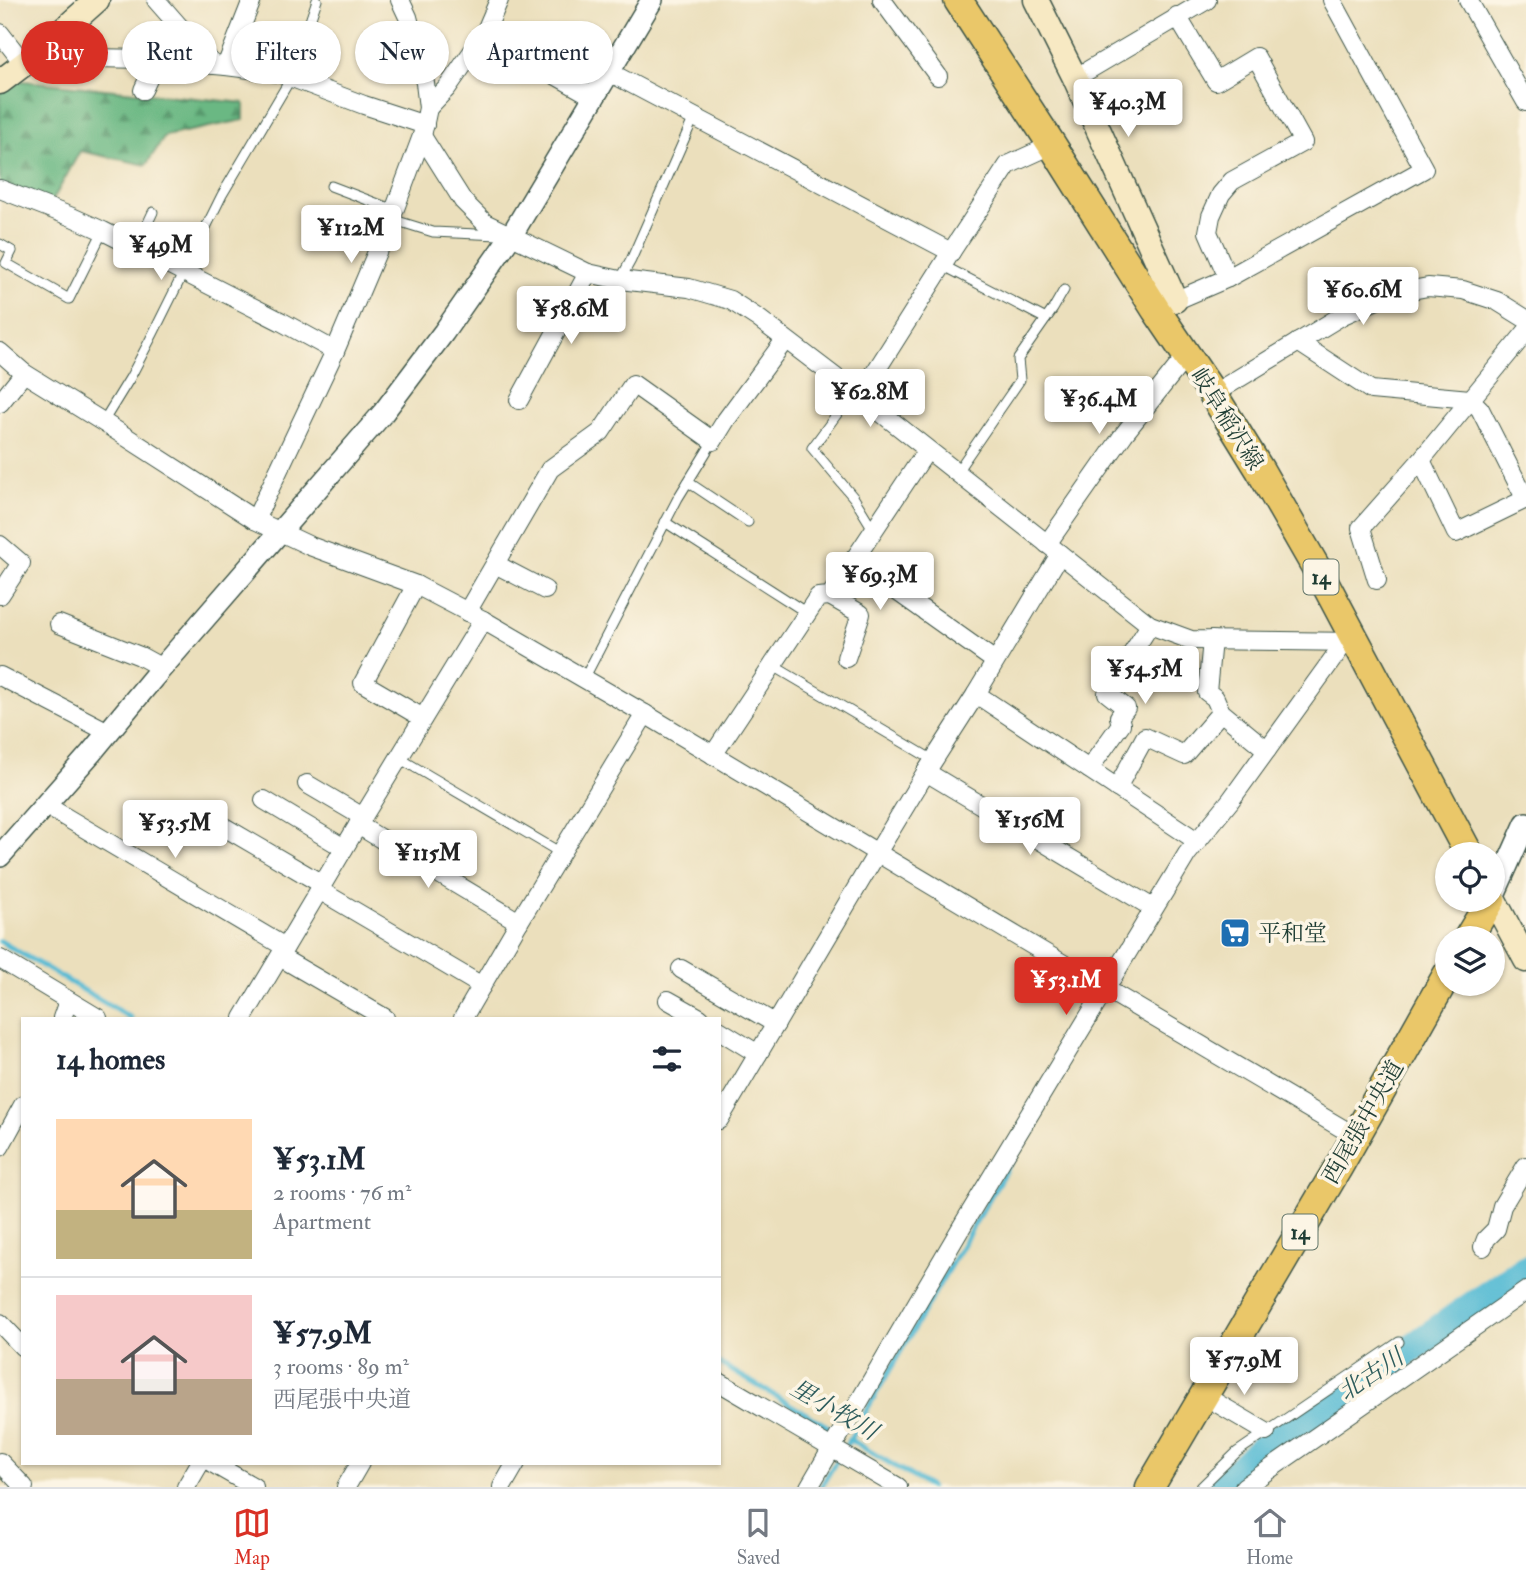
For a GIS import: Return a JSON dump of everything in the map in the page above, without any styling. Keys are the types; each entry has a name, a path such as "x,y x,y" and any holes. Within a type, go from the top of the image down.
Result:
{"main road":[{"path":"73,21 97,0"},
{"name":"岐阜稲沢線","path":"958,0 1052,145 1166,305 1188,355 1260,470 1351,642 1462,842"},
{"path":"1036,0 1075,78 1166,305"},
{"path":"0,82 21,66"},
{"path":"1500,912 1526,960"},
{"name":"西尾張中央道","path":"1150,1487 1435,996"}],"street":[{"path":"156,0 219,65 231,67"},
{"path":"219,65 252,0"},
{"path":"400,0 410,8 425,83 425,123 463,201 485,223 588,273 620,280 689,288 730,300 857,394 1150,625 1191,640 1351,642"},
{"path":"490,21 499,0"},
{"path":"613,65 652,0"},
{"path":"882,0 938,76"},
{"path":"1075,78 1207,0"},
{"path":"1166,305 1228,278 1424,169 1332,0"},
{"path":"1468,0 1526,102"},
{"path":"1177,16 1216,81 1256,57 1303,142 1232,181 1222,194 1211,216 1209,232 1228,278"},
{"path":"0,33 21,60"},
{"path":"255,520 335,351 393,215 425,123 463,65"},
{"path":"613,74 946,259"},
{"path":"143,90 146,84"},
{"path":"307,84 425,123"},
{"path":"571,84 594,97"},
{"path":"0,856 383,413 511,236 602,84"},
{"path":"857,394 1009,164 1052,145"},
{"path":"0,189 103,231 335,351"},
{"path":"519,400 588,273"},
{"path":"1213,394 1343,315 1390,294 1428,287 1464,290 1497,301 1526,319"},
{"path":"1377,580 1361,528 1421,460 1526,332"},
{"path":"244,1017 423,718 475,616 495,564 550,469 601,432 634,384 713,441 785,340"},
{"path":"1298,342 1371,390 1470,399 1480,409 1526,500 1456,533 1421,460"},
{"path":"0,352 24,373 255,520 310,546 416,585 475,616 645,714 1355,1136"},
{"path":"721,1117 929,766 976,694 1053,549 1124,434 1188,355"},
{"path":"0,403 24,373"},
{"path":"830,596 927,450"},
{"path":"0,545 21,563 0,596"},
{"path":"853,560 995,661"},
{"path":"495,564 545,590"},
{"path":"416,585 363,683 423,718"},
{"path":"713,755 818,597 830,596 861,614 846,658"},
{"path":"59,624 140,656 162,668"},
{"path":"1089,769 1121,724 1119,716 1126,708 1107,693 1150,625"},
{"path":"1212,640 1207,692 1215,698 1221,712 1267,750"},
{"path":"809,1487 1186,854 1230,801 1351,642"},
{"path":"0,676 108,732"},
{"path":"976,694 1197,842"},
{"path":"1116,788 1145,737 1184,755 1221,712"},
{"path":"464,1017 645,714"},
{"path":"929,766 1153,908"},
{"path":"307,784 519,922"},
{"path":"264,800 344,848"},
{"path":"45,805 383,1017"},
{"path":"1505,869 1526,823"},
{"path":"219,824 482,986"},
{"path":"0,960 65,1010 94,1017"},
{"path":"681,969 776,1024"},
{"path":"668,1000 698,1017"},
{"path":"721,1031 758,1054"},
{"path":"0,1147 17,1130"},
{"path":"1482,1247 1486,1238 1496,1229 1502,1206 1524,1174"},
{"path":"1244,1487 1526,1291"},
{"path":"0,1323 21,1345"},
{"path":"721,1383 837,1439 898,1487"},
{"path":"1203,1395 1266,1432"},
{"path":"0,1462 24,1487"},
{"path":"186,1487 199,1465"},
{"path":"216,1465 254,1487"},
{"path":"346,1487 359,1465"},
{"path":"502,1487 514,1465"}],"lane":[{"path":"310,21 317,0"},
{"path":"103,422 130,378 222,195 287,84"},
{"path":"620,280 694,117"},
{"path":"331,186 433,232 511,236"},
{"path":"136,248 153,212"},
{"path":"0,244 12,251 6,262 69,299 103,231"},
{"path":"946,259 1046,319"},
{"path":"956,473 1020,380 1018,359 1064,290"},
{"path":"857,394 812,448 854,498 873,529"},
{"path":"584,679 665,522 713,441"},
{"path":"688,482 748,522"},
{"path":"665,522 807,613"},
{"path":"772,665 929,766"},
{"path":"399,758 561,853"},
{"path":"1201,1487 1237,1452 1399,1342"}],"green space":[{"path":"4,79 21,81 21,84 54,84 244,103 244,120 165,136 146,165 80,151 49,207 0,184 0,81"}],"waterway":[{"name":"里小牧川","path":"0,941 129,1017"},
{"path":"847,1444 1015,1154"},
{"name":"北古川","path":"1221,1487 1262,1449 1326,1408 1526,1269"},
{"name":"里小牧川","path":"721,1364 837,1432"},
{"name":"里小牧川","path":"849,1439 930,1487"},
{"path":"821,1487 839,1456"}],"place":[{"name":"平和堂","path":"1235,933"}]}
